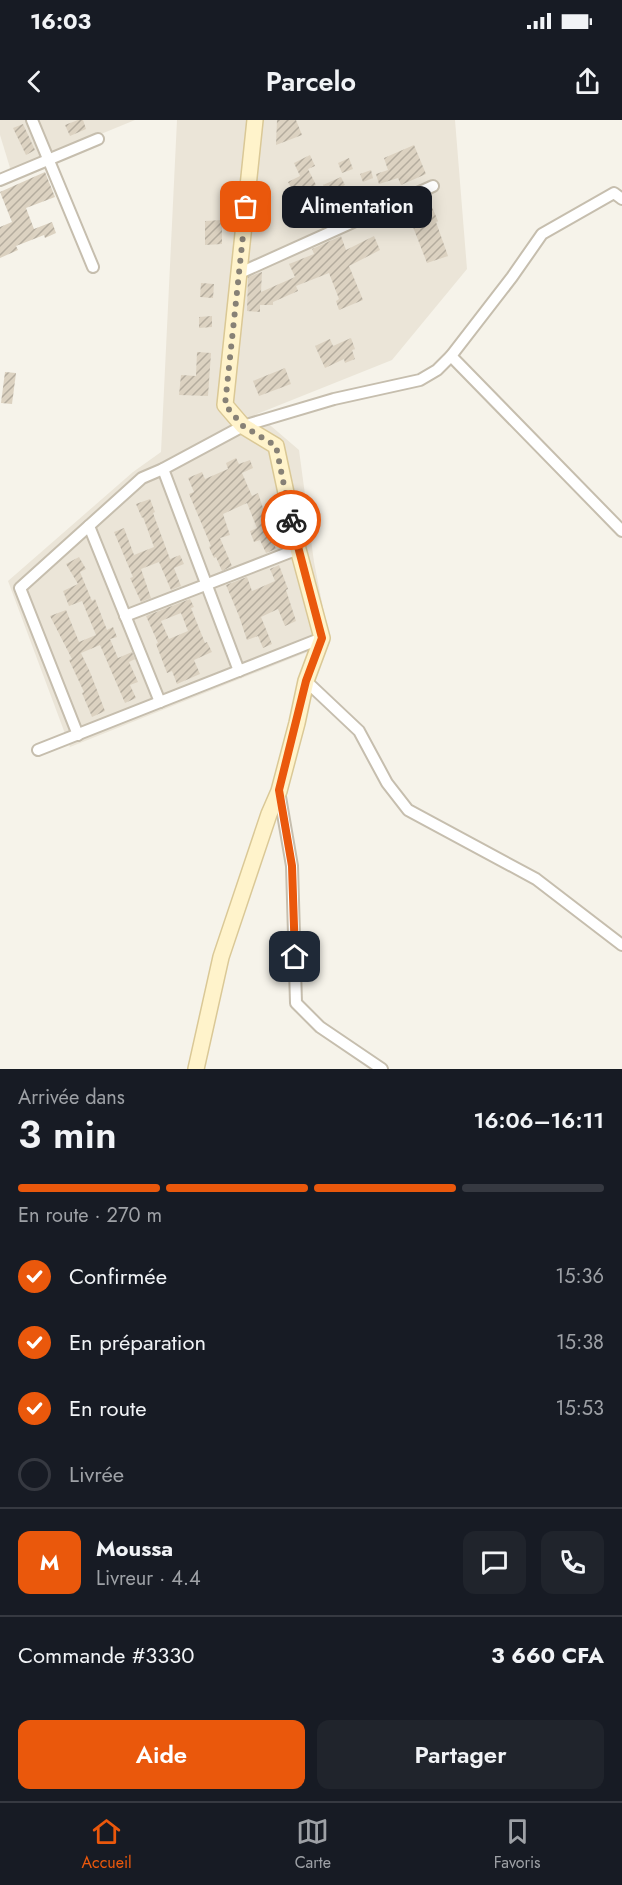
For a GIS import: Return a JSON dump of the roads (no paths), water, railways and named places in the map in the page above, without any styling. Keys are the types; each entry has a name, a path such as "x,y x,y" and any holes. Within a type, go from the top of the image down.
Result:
{"street":[{"path":"32,120 93,267"},
{"path":"196,1069 221,957 279,790 306,681 322,638 298,549 276,446 243,426 225,405 255,120"},
{"path":"0,180 98,139"},
{"path":"240,273 433,186"},
{"path":"78,735 21,588 142,478 243,426 334,399 420,380 437,370 451,356 512,277 542,234 614,193 622,199"},
{"path":"451,356 622,531"},
{"path":"163,469 239,671"},
{"path":"89,526 160,702"},
{"path":"125,616 298,549"},
{"path":"38,750 322,638"},
{"path":"306,681 359,731 387,783 408,810 536,879 622,945"},
{"path":"279,790 292,866 296,1003 320,1027 382,1069"}],"place":[{"name":"Alimentation","path":"246,207"}]}
